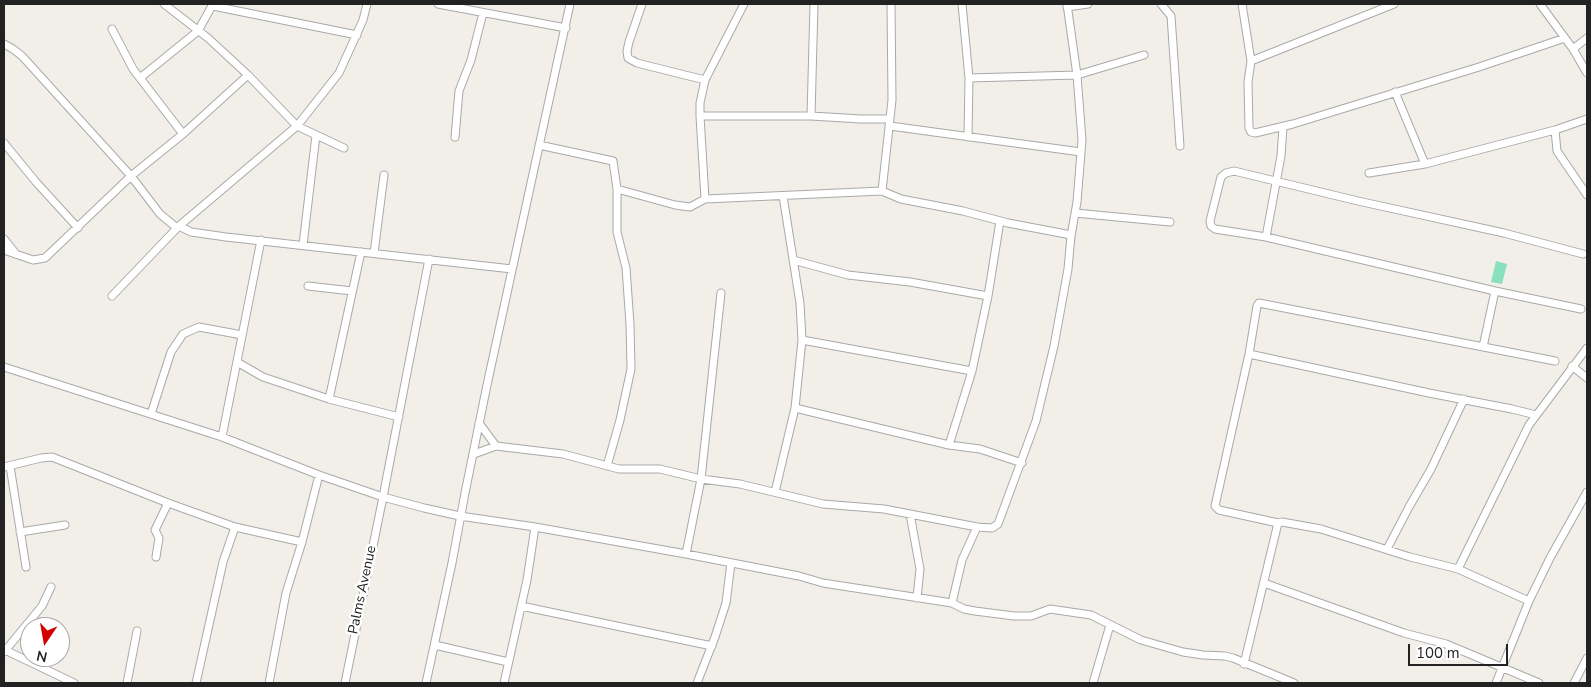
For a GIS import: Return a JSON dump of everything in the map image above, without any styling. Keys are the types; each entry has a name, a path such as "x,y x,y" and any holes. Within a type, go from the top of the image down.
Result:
{"street":[{"path":"164,4 248,75 297,126 344,148"},
{"path":"112,296 179,226 297,126 339,73 357,35 367,4"},
{"path":"438,4 566,28"},
{"path":"455,137 459,91 472,60 479,12 477,4"},
{"path":"426,683 479,423 570,4"},
{"path":"642,4 629,42 628,58 637,63 705,80"},
{"path":"705,198 700,116 705,80 744,4"},
{"path":"811,116 814,4"},
{"path":"882,191 890,122 891,4"},
{"path":"962,4 969,78 968,137"},
{"path":"474,454 496,446 563,454 619,469 660,470 701,480 740,484 823,504 884,509 992,528 998,524 1036,421 1054,346 1068,269 1082,140 1077,74 1067,5 1088,4"},
{"path":"1161,4 1170,16 1180,146"},
{"path":"1242,4 1251,61 1248,82 1249,128 1255,133 1283,127 1480,67 1565,38"},
{"path":"1251,61 1394,4"},
{"path":"1540,4 1573,49 1587,73"},
{"path":"140,78 198,32 213,5 357,35"},
{"path":"112,29 133,69 183,134"},
{"path":"1573,49 1587,38"},
{"path":"5,47 22,56 131,176 160,214 177,228 179,226 191,232 202,234 512,269"},
{"path":"969,78 1077,74 1144,55"},
{"path":"4,250 34,260 45,258 131,176 183,134 248,75"},
{"path":"1395,92 1426,164"},
{"path":"700,116 811,116 861,119 890,122 968,137 1081,152"},
{"path":"1370,173 1426,164 1554,130 1587,119"},
{"path":"1266,237 1281,156 1283,127"},
{"path":"1554,130 1557,151 1587,195"},
{"path":"303,245 316,136"},
{"path":"4,143 78,228"},
{"path":"539,145 613,161 617,189 617,232 626,268 631,369 620,420 607,466"},
{"path":"1581,309 1495,291 1266,237 1215,229 1211,226 1210,221 1221,177 1226,173 1234,172 1504,233 1583,254"},
{"path":"374,253 384,175"},
{"path":"617,189 675,205 690,207 705,198 882,191 901,199 1071,236"},
{"path":"776,492 795,408 802,340 800,303 782,196"},
{"path":"1075,213 1170,222"},
{"path":"949,445 972,371 988,296 1000,221"},
{"path":"4,239 17,255"},
{"path":"222,437 261,240"},
{"path":"328,399 361,252"},
{"name":"Palms Avenue","path":"345,683 429,259"},
{"path":"793,260 848,275 910,282 988,296"},
{"path":"308,286 352,291"},
{"path":"1483,347 1495,291"},
{"path":"686,554 701,480 721,292"},
{"path":"1529,601 1458,569 1321,529 1287,521 1278,524 1219,510 1215,506 1259,303 1555,361"},
{"path":"151,414 171,352 183,334 199,327 242,335"},
{"path":"802,340 972,371"},
{"path":"1458,569 1519,443 1536,415 1587,348"},
{"path":"1249,354 1536,415"},
{"path":"237,362 263,378 328,399 399,417"},
{"path":"1572,366 1587,378"},
{"path":"4,367 222,437 319,475 383,497 460,516 535,527 686,554 799,576 823,583 952,603 964,609 1014,616 1031,616 1050,609 1091,615 1141,640 1166,648 1203,655 1225,656 1294,683"},
{"path":"1387,549 1405,513 1431,469 1464,399"},
{"path":"795,408 949,445 980,449 1022,463"},
{"path":"479,423 496,446"},
{"path":"26,567 7,467 52,457 168,503 235,527 302,542"},
{"path":"269,683 286,594 302,542 319,475"},
{"path":"1496,683 1529,601 1550,558 1587,492"},
{"path":"156,557 159,538 155,530 168,503"},
{"path":"910,514 920,569 917,598"},
{"path":"1244,664 1278,524"},
{"path":"20,532 64,525"},
{"path":"952,603 962,560 977,526"},
{"path":"196,683 223,562 235,527"},
{"path":"504,683 527,580 535,527"},
{"path":"697,683 726,603 731,563"},
{"path":"1264,583 1404,633 1446,644 1539,683"},
{"path":"51,587 42,606 5,651 63,681 74,683"},
{"path":"521,606 712,646"},
{"path":"1093,683 1110,625"},
{"path":"127,683 138,631"},
{"path":"435,645 508,662"},
{"path":"1574,683 1587,658"}],"green space":[{"path":"1496,261 1507,264 1502,284 1491,282"}]}
